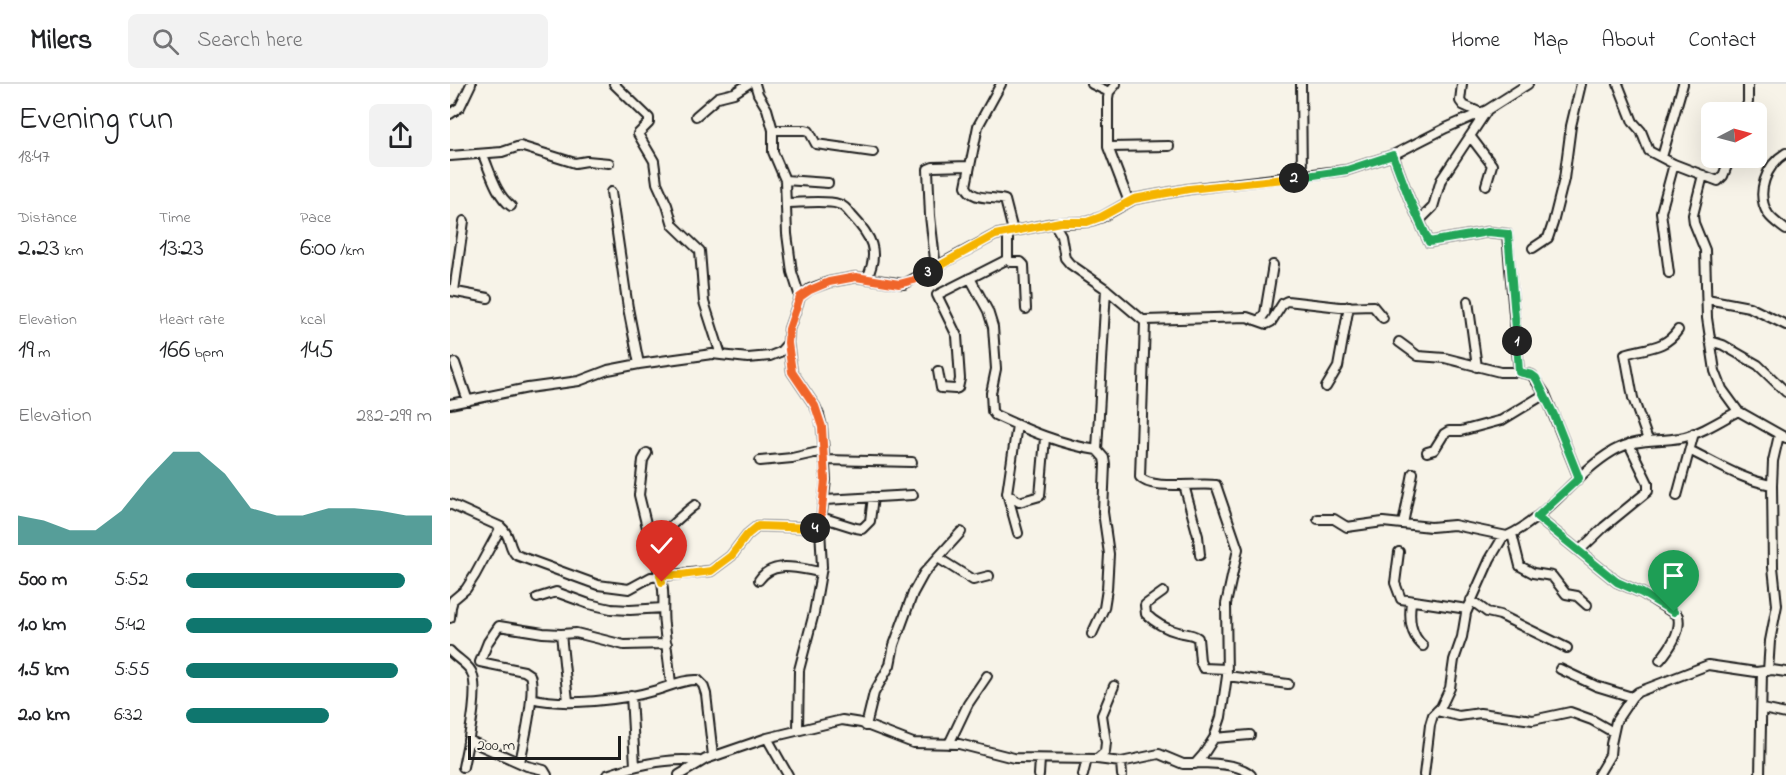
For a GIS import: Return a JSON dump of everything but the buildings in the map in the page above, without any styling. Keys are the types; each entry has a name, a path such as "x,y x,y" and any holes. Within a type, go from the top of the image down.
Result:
{"street":[{"path":"450,114 460,107 471,84"},
{"path":"614,84 649,118 650,123 638,134 654,161 657,183 668,205 672,225 700,251 704,302 722,355"},
{"path":"696,116 718,97 734,93 748,84"},
{"path":"755,84 767,109 773,130 772,152 785,180 792,272 800,297"},
{"path":"1001,84 978,126 966,186 968,192 979,197 1005,200 1011,232 1008,259"},
{"path":"1092,84 1108,92"},
{"path":"1116,84 1108,92 1108,147 1129,202"},
{"path":"1301,84 1302,177"},
{"path":"1462,84 1460,101 1463,105 1484,112"},
{"path":"798,729 800,670 814,614 821,572 820,528 825,500 822,427 815,406 792,372 788,343 789,329 800,297 829,282 856,277 899,284 914,280 995,235 1054,223 1087,222 1146,196 1347,170 1393,155 1484,112 1528,84"},
{"path":"1533,248 1548,238 1550,233 1564,179 1571,126 1581,84"},
{"path":"1618,84 1646,147 1674,164 1712,179 1720,180 1725,168"},
{"path":"1662,157 1683,84"},
{"path":"1748,84 1748,102"},
{"path":"1419,221 1433,207 1441,180 1484,112"},
{"path":"773,130 805,130 809,131 816,144 873,152"},
{"path":"1470,136 1492,165 1486,185"},
{"path":"450,156 483,155 520,146 575,163 587,161 609,163"},
{"path":"1108,147 1169,146"},
{"path":"1786,153 1768,170 1763,192 1769,215 1786,230"},
{"path":"483,155 500,194 511,206"},
{"path":"1393,155 1429,242 1488,232 1508,234 1519,372"},
{"path":"1669,273 1661,212 1674,164"},
{"path":"936,268 928,169 969,166"},
{"path":"1703,175 1693,214 1694,223 1705,250 1710,341 1718,380 1738,411 1783,437 1774,456 1773,567 1777,605 1765,671 1759,746 1760,775"},
{"path":"785,180 828,183"},
{"path":"611,192 628,308 639,364"},
{"path":"787,203 833,203 844,207 863,228 872,244 873,266 867,278"},
{"path":"464,221 452,291 488,298"},
{"path":"1054,223 1060,235 1065,258 1070,264 1145,320 1239,317 1254,318 1269,324 1285,302 1372,306 1383,318"},
{"path":"938,371 941,388 955,390 958,388 960,378 957,336 937,295 1008,259"},
{"path":"1008,259 1024,265 1026,309"},
{"path":"1259,321 1265,313 1273,265"},
{"path":"970,278 988,311 993,327 996,369 990,407 995,415 1046,438 1075,447 1097,450 1104,458 1103,504 1110,554 1104,608 1092,634"},
{"path":"1097,450 1106,289"},
{"path":"1707,299 1749,307 1786,325"},
{"path":"1468,301 1477,368"},
{"path":"1326,387 1338,367 1349,306"},
{"path":"1145,320 1140,477 1144,482 1216,485 1238,545 1226,604 1227,672 1221,717 1214,738 1197,763"},
{"path":"1648,440 1633,398 1624,357 1628,353 1655,348 1666,343 1678,330"},
{"path":"1710,341 1723,345 1758,365 1786,392"},
{"path":"1399,342 1418,356 1445,358 1461,361 1477,368 1532,375 1545,394 1579,478"},
{"path":"450,404 528,388 579,381 608,370 639,364 712,354 748,358 770,356 780,352 788,343"},
{"path":"455,363 468,401"},
{"path":"1427,452 1434,450 1444,434 1449,431 1461,431 1502,420 1545,394"},
{"path":"1424,775 1430,724 1450,688 1454,660 1462,637 1467,609 1490,559 1508,535 1537,517 1605,456 1629,444 1694,433 1738,411"},
{"path":"1017,425 1007,493 1018,533"},
{"path":"1677,496 1694,433"},
{"path":"1007,493 1019,502 1040,496 1046,438"},
{"path":"1579,551 1648,491 1648,483 1629,444"},
{"path":"760,461 792,458 823,451"},
{"path":"1691,451 1754,482 1772,486"},
{"path":"647,453 639,495 663,587 670,684"},
{"path":"825,460 912,462"},
{"path":"1403,524 1413,473"},
{"path":"1184,485 1198,536 1200,555"},
{"path":"825,500 913,495"},
{"path":"821,516 862,529 870,521 873,497"},
{"path":"450,504 501,527 506,531 516,555 598,585 629,589 648,578 660,575 711,571 731,556 747,535 758,526 820,528"},
{"path":"655,555 655,544 658,538 669,530 684,512 695,505"},
{"path":"1537,517 1617,582 1642,593 1678,616 1679,625 1671,645 1660,660"},
{"path":"1318,519 1334,519 1347,526 1371,522 1431,527 1454,525 1508,535"},
{"path":"450,618 453,600 471,582 501,527"},
{"path":"866,726 874,693 890,665 893,649 913,593 924,573 961,532"},
{"path":"1508,535 1520,566 1533,573 1552,576 1566,594 1579,597 1587,604"},
{"path":"1399,552 1396,589 1401,599 1467,609"},
{"path":"938,558 973,580 989,576"},
{"path":"759,580 762,574 776,567 821,572"},
{"path":"537,598 556,592 611,609 663,608"},
{"path":"1163,592 1145,605 1146,614 1164,626 1198,638 1200,661 1203,668 1288,684"},
{"path":"1471,600 1487,612 1500,615 1567,648"},
{"path":"1411,602 1410,615 1413,634 1423,646"},
{"path":"463,767 473,709 473,677 488,642 499,626 543,633 576,633 624,645 667,644"},
{"path":"561,634 568,702"},
{"path":"450,651 467,667 473,677"},
{"path":"480,662 524,671 530,675 531,698 520,762"},
{"path":"1598,775 1610,755 1613,732 1620,715 1632,697 1645,688 1706,666 1786,672"},
{"path":"1560,669 1596,686 1632,697"},
{"path":"950,744 968,704 987,676"},
{"path":"531,698 588,702 656,691 670,684 696,679 703,685 706,694 713,756"},
{"path":"1097,759 1105,752 1106,742 1102,715 1114,686"},
{"path":"631,695 635,766"},
{"path":"1763,709 1786,714"},
{"path":"1437,711 1458,716 1486,713 1533,720 1570,712 1592,720 1613,732"},
{"path":"679,775 699,761 713,756 798,729 842,720 914,743 959,744 1004,757 1097,759 1121,762 1159,754 1189,765 1223,764 1246,770 1251,775"},
{"path":"1214,738 1250,735"},
{"path":"767,738 788,775"},
{"path":"468,740 527,766 544,770 547,775"},
{"path":"1040,759 1040,775"},
{"path":"1083,775 1087,759"},
{"path":"613,774 635,766 671,761 699,761"},
{"path":"1121,762 1122,775"}],"route":[{"path":"662,582 660,575 711,571 731,556 747,535 758,526 762,528 820,528 825,500 822,427 815,406 792,372 788,343 789,329 800,297 810,290 829,282 856,277 904,284 995,235 1060,222 1087,222 1134,199 1146,196 1347,170 1393,155 1429,242 1488,232 1508,234 1519,372 1536,378 1545,394 1579,478 1537,517 1617,582 1648,596 1674,612"}]}
